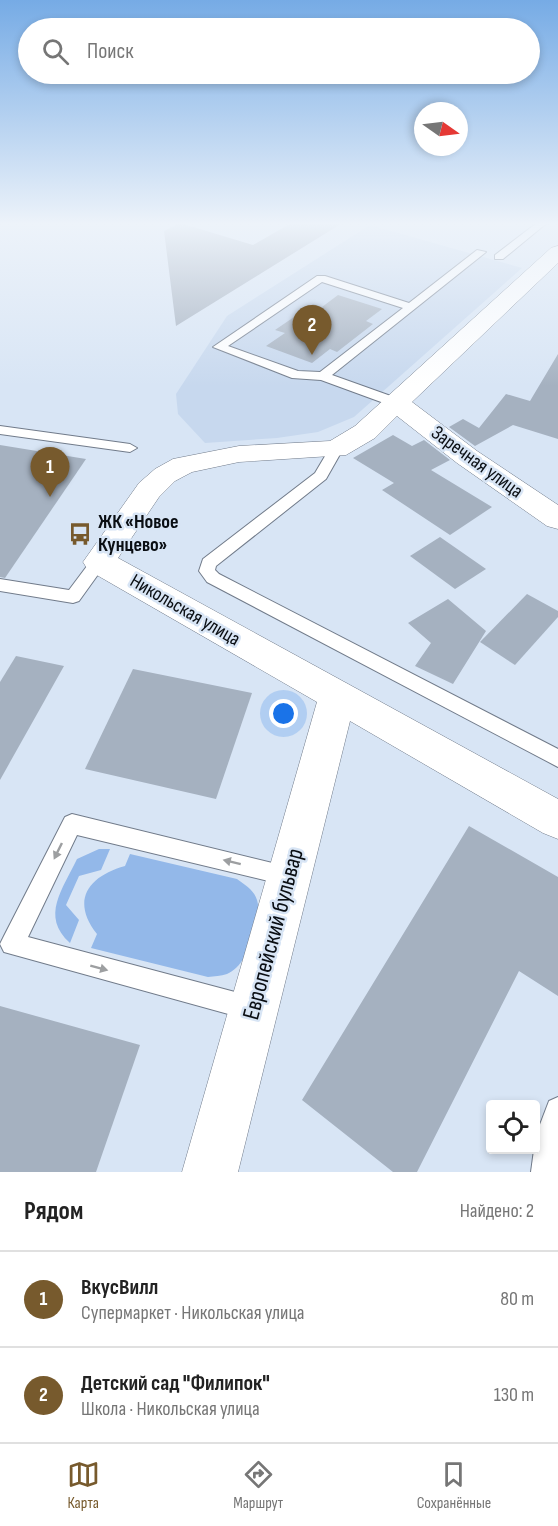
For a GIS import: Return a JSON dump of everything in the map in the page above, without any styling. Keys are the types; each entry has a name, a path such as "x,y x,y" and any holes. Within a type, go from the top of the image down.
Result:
{"street":[{"path":"99,562 149,490 165,475 183,465 239,454 336,449 365,432 532,277"},
{"name":"Заречная улица","path":"397,403 466,457 558,519"},
{"name":"Никольская улица","path":"99,562 558,820"},
{"name":"Европейский бульвар","path":"210,1172 337,697"}],"lane":[{"path":"322,376 450,277"},
{"path":"397,403 322,376 296,375 219,347 321,278 411,307"},
{"path":"0,429 130,448"},
{"path":"336,449 321,476 209,563 207,572 223,583 558,759"},
{"path":"0,585 73,597 99,562"},
{"path":"253,1009 12,944 72,824 289,876"},
{"path":"545,1172 548,1138 558,1110"}],"shaded area":[{"path":"289,277 512,277 354,417 318,432 277,438 205,443 178,414 176,394 227,316"},
{"path":"99,849 110,849 101,870 79,876 66,905 79,920 70,943 56,923 57,902 77,859"},
{"path":"130,854 237,879 256,896 258,919 256,930 247,952 235,969 225,975 208,977 91,948 97,934 85,910 87,891 102,876 125,866"}],"building":[{"path":"170,277 256,277 176,326"},
{"path":"338,295 382,309 366,321 373,324 337,352 330,349 312,363 266,346 285,333 275,330 313,304 322,307"},
{"path":"558,354 558,439 513,425 475,446 449,427 463,419 479,428 506,394 530,401"},
{"path":"393,435 412,446 424,440 450,460 431,470 492,507 450,535 382,490 394,483 353,458"},
{"path":"0,445 86,459 5,578 0,577"},
{"path":"440,537 486,569 455,589 410,556"},
{"path":"527,594 558,611 558,617 515,665 480,642"},
{"path":"448,599 486,631 453,684 415,666 431,643 408,623"},
{"path":"16,656 64,666 0,780 0,682"},
{"path":"133,669 252,693 216,799 85,769"},
{"path":"469,826 558,877 558,996 519,971 417,1172 393,1172 302,1100"},
{"path":"0,1006 140,1045 96,1172 0,1172"}],"place":[{"name":"Детский сад \"Филипок\"","path":"312,355"},
{"name":"ВкусВилл","path":"50,497"},
{"name":"ЖК «Новое Кунцево»","path":"80,534"}]}
